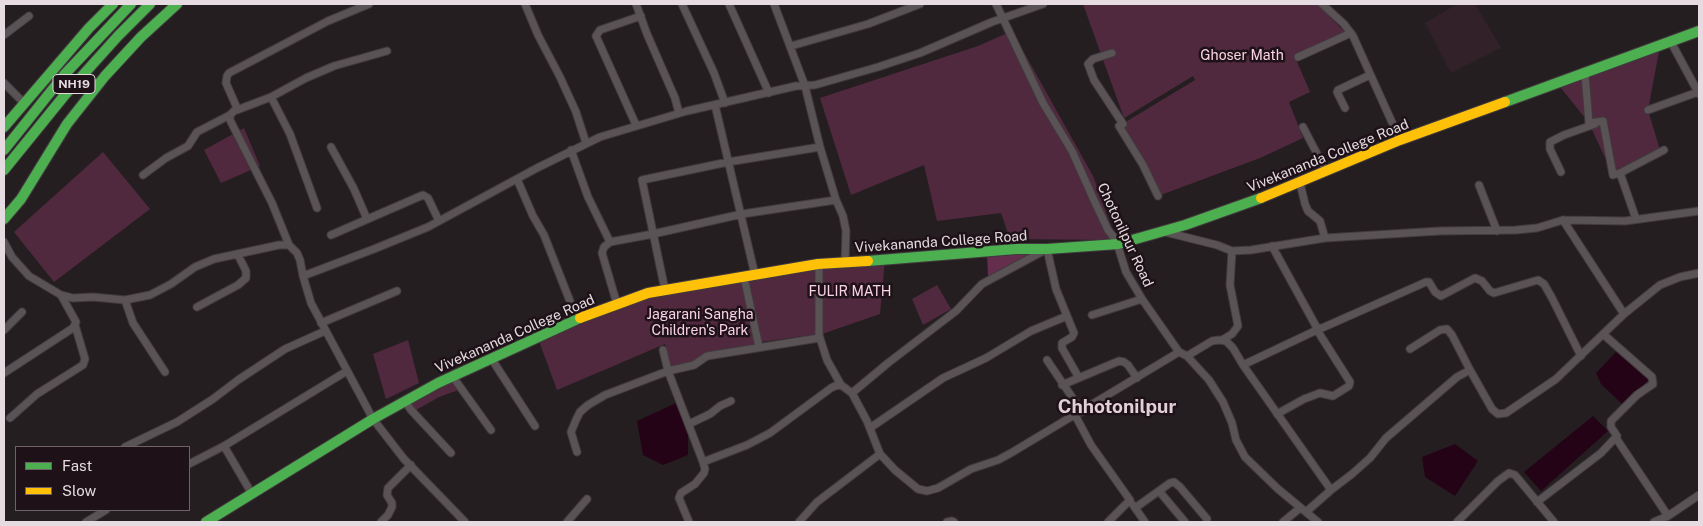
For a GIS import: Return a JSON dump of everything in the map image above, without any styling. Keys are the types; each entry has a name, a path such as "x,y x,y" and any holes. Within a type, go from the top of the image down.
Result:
{"main road":[{"path":"4,127 89,28 113,4"},
{"name":"NH19","path":"4,150 76,62 132,4"},
{"name":"NH19","path":"4,170 70,90 118,36 150,4"},
{"path":"4,219 21,199 67,124 105,76 141,37 177,4"},
{"name":"Vivekananda College Road","path":"206,522 373,419 406,401 491,358 577,319 648,293 819,264 1016,249 1048,249 1118,244 1200,220 1300,183 1400,140 1699,31"}],"street":[{"path":"237,110 225,79 229,73 328,21 369,4"},
{"path":"525,4 576,112 586,143"},
{"path":"636,4 646,34 675,98 679,113"},
{"path":"682,4 714,73 725,103"},
{"path":"729,4 769,93"},
{"path":"774,4 806,86 820,147 836,200 843,216 846,230 845,263"},
{"path":"895,4 898,13"},
{"path":"791,46 868,24 920,4"},
{"name":"Chotonilpur Road","path":"996,4 1027,71 1072,151 1093,198 1118,244 1126,272 1142,300 1179,352 1186,356 1209,380 1223,402 1232,423 1236,440 1245,457 1278,489 1318,522"},
{"path":"303,276 374,250 439,221 586,143 636,125 679,113 796,86 806,86 878,67 1043,4"},
{"path":"1322,4 1344,24 1351,34 1400,140"},
{"path":"4,35 29,16"},
{"path":"636,125 596,36 600,30 641,16"},
{"path":"1298,57 1351,34"},
{"path":"1648,110 1699,93 1670,42"},
{"path":"143,176 166,158 188,146 197,132 237,110 271,97 334,66 387,51"},
{"path":"1112,53 1093,59 1088,64 1094,80 1121,125 1158,196"},
{"path":"1585,74 1589,123 1603,121"},
{"path":"1345,108 1337,92 1338,90 1370,75"},
{"path":"4,83 24,103"},
{"path":"271,97 290,134 318,208"},
{"path":"715,105 755,275"},
{"path":"230,115 230,120 272,203 289,245 297,253 307,294 373,419 411,465 466,522"},
{"path":"1562,172 1550,149 1550,142 1603,121"},
{"path":"1603,121 1613,175 1664,150"},
{"path":"1303,127 1326,171"},
{"path":"331,147 354,189 367,219"},
{"path":"665,290 642,180 728,162 820,147"},
{"path":"571,150 588,197 610,242"},
{"path":"1620,173 1636,219"},
{"path":"517,179 533,216 544,235 577,319"},
{"path":"1300,183 1308,211 1320,221 1325,238"},
{"path":"1479,185 1497,231"},
{"path":"331,236 423,195 428,198 439,221"},
{"path":"617,304 602,253 604,247 610,242 742,214 836,200"},
{"path":"1159,232 1216,245 1232,251 1325,238 1440,231 1525,230 1563,220 1612,221 1699,211"},
{"path":"1563,220 1624,314"},
{"path":"4,242 12,257 29,276 61,295 73,298 125,300 150,295 171,284 180,276 204,262 280,245 289,245"},
{"path":"1272,246 1314,326 1320,329 1350,382 1349,386 1333,396 1320,393 1304,399 1277,414"},
{"path":"852,393 956,311 982,284 1048,249 1054,285 1074,333 1072,337 1062,343 1062,348 1079,378"},
{"path":"1186,356 1212,342 1222,340 1232,334 1238,326 1230,285 1232,251"},
{"path":"197,307 238,286 246,278 246,271 238,254"},
{"path":"819,264 819,338 827,360 841,386"},
{"path":"1410,349 1440,330 1447,329 1492,409 1498,414 1506,413 1556,379 1624,314 1660,285 1699,273"},
{"path":"744,277 759,347"},
{"path":"1243,365 1426,282 1429,282 1435,292 1441,296 1475,278 1482,281 1494,293 1538,280 1544,284 1581,356"},
{"path":"321,323 397,291"},
{"path":"10,418 37,394 83,366 84,359 74,317 61,295"},
{"path":"125,300 133,323 165,372"},
{"path":"1092,315 1142,300"},
{"path":"4,330 22,312"},
{"path":"870,428 942,378 986,358 1031,331 1067,316"},
{"path":"4,373 75,325"},
{"path":"127,446 177,422 285,349 326,331"},
{"path":"1603,334 1654,380 1653,384 1637,394 1611,421 1611,427 1617,433 1616,438 1668,516"},
{"path":"577,452 571,432 580,412 605,395 668,371 694,365 707,356 819,338"},
{"path":"1222,340 1233,348 1331,490"},
{"path":"663,350 668,371 705,469 695,484 681,493 679,498 689,522"},
{"path":"703,462 747,445 770,433 835,386 841,386 852,393 870,428 880,454 895,470 918,489 928,491 938,488 971,469 1004,456 1079,414 1179,352"},
{"path":"491,358 535,426"},
{"path":"1047,360 1079,414 1091,445 1145,522"},
{"path":"1062,385 1119,361 1128,365 1137,378"},
{"path":"1283,522 1303,510 1352,474 1370,458 1386,438 1451,381 1470,370"},
{"path":"190,463 224,446 347,371"},
{"path":"453,377 491,430"},
{"path":"406,401 413,412 451,453"},
{"path":"688,424 710,414 720,406 731,401"},
{"path":"1537,502 1590,463 1616,438"},
{"path":"224,446 252,494"},
{"path":"799,522 817,502 880,454"},
{"path":"383,522 392,507 392,503 387,495 388,488 411,465"},
{"path":"1460,521 1498,481 1509,473 1515,476 1554,522"},
{"path":"1135,508 1170,483 1176,484 1207,519"},
{"path":"1159,491 1185,522"},
{"path":"1654,522 1668,516 1699,495"},
{"path":"567,522 587,499"},
{"path":"1108,522 1130,500"},
{"path":"86,522 104,511"},
{"path":"947,522 954,522"}],"shaded area":[{"path":"1457,4 1475,4 1501,48 1451,73 1425,23"},
{"path":"1037,252 1023,259 988,276 987,253"},
{"path":"1616,352 1649,379 1624,406 1601,384 1596,373"},
{"path":"676,403 688,423 688,455 663,465 643,455 637,421"},
{"path":"1593,416 1608,431 1541,491 1524,472"},
{"path":"1455,444 1478,461 1455,496 1425,477 1422,457"}],"green space":[{"name":"Ghoser Math","path":"1083,4 1317,4 1345,32 1294,55 1310,92 1289,102 1303,138 1260,158 1158,196 1119,126 1195,80 1193,76 1124,118"},
{"path":"1012,31 1093,176 1116,240 1010,239 1001,213 937,221 924,165 851,195 820,98 978,46"},
{"path":"1660,46 1648,110 1660,150 1613,175 1589,123 1557,83"},
{"path":"244,128 260,166 221,183 204,150"},
{"path":"103,152 150,209 54,282 14,232"},
{"name":"Jagarani Sangha Children's Park","path":"885,260 880,314 819,335 761,342 670,368 665,344 557,390 539,341 617,306 648,298 819,264"},
{"path":"937,285 951,309 923,325 912,299"},
{"path":"408,340 419,383 386,399 373,354"},
{"path":"458,377 464,388 439,397 416,410 409,402"}],"traffic: fast":[{"path":"4,127 89,28 113,4"},
{"path":"4,150 64,75 131,4"},
{"path":"4,170 64,96 118,36 150,4"},
{"path":"4,219 21,199 67,124 105,76 141,37 177,4"},
{"path":"1505,102 1699,31"},
{"path":"868,261 1016,249 1047,249 1118,244 1185,225 1261,198"},
{"path":"206,522 373,419 438,383 580,318"}],"traffic: slow":[{"path":"1261,198 1400,140 1505,102"},
{"path":"580,318 648,293 818,264 868,261"}],"district":[{"name":"Chhotonilpur","path":"1117,407"}],"park label":[{"name":"FULIR MATH","path":"850,292"}]}
